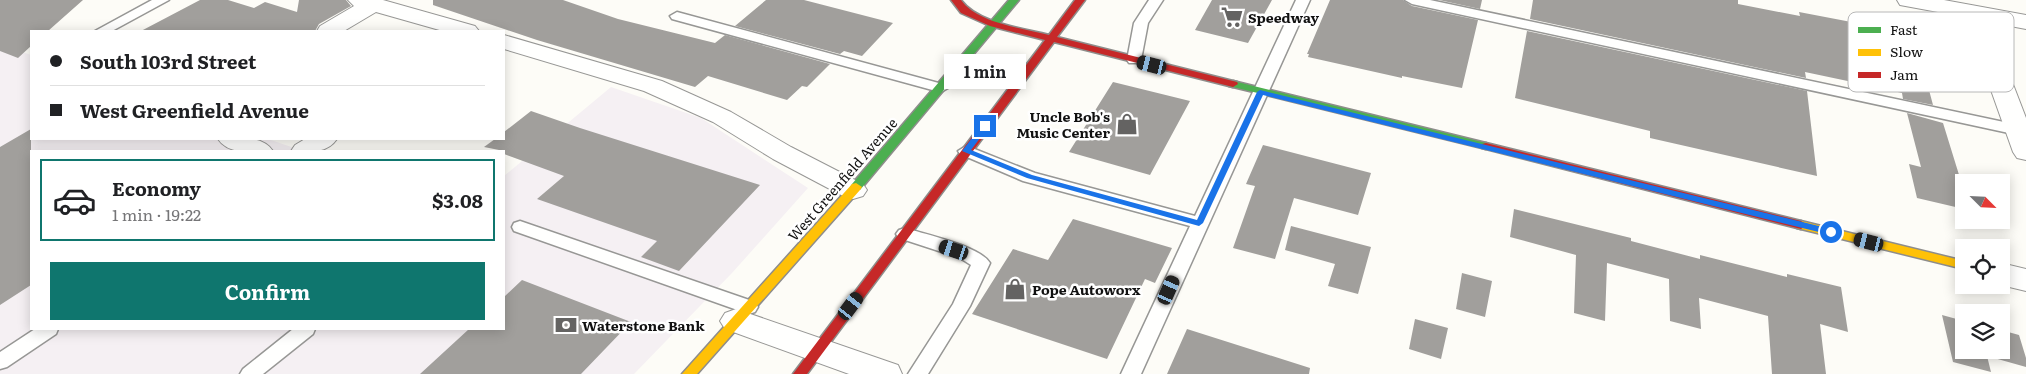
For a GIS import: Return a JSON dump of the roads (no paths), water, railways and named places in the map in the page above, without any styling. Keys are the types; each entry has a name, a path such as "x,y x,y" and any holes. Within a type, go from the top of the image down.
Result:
{"main road":[{"path":"956,0 964,11 993,24 1260,92 1955,263"},
{"name":"West Greenfield Avenue","path":"689,374 853,190 1014,0"},
{"path":"809,362 1080,0"}],"street":[{"path":"1908,0 1974,12"},
{"path":"329,30 366,2 464,30"},
{"path":"505,42 652,86 722,117 782,153 853,190"},
{"path":"2004,92 2022,141"},
{"path":"233,140 258,150"},
{"path":"306,150 322,140"},
{"path":"2010,276 2026,280"},
{"path":"742,314 809,362 886,374"}],"lane":[{"path":"104,30 162,0"},
{"path":"1134,60 1141,23 1156,0"},
{"path":"1131,374 1303,0"},
{"path":"1412,0 2022,141"},
{"path":"677,16 941,88"},
{"path":"966,151 1029,176 1199,223"},
{"path":"520,227 742,314"},
{"path":"905,234 966,254 981,263 961,306 918,374"},
{"path":"0,362 48,330"},
{"path":"250,374 305,330"}],"place":[{"name":"Speedway","path":"1232,17"},
{"name":"Uncle Bob's Music Center","path":"1127,124"},
{"name":"Pope Autoworx","path":"1015,289"},
{"name":"Waterstone Bank","path":"566,325"}]}
